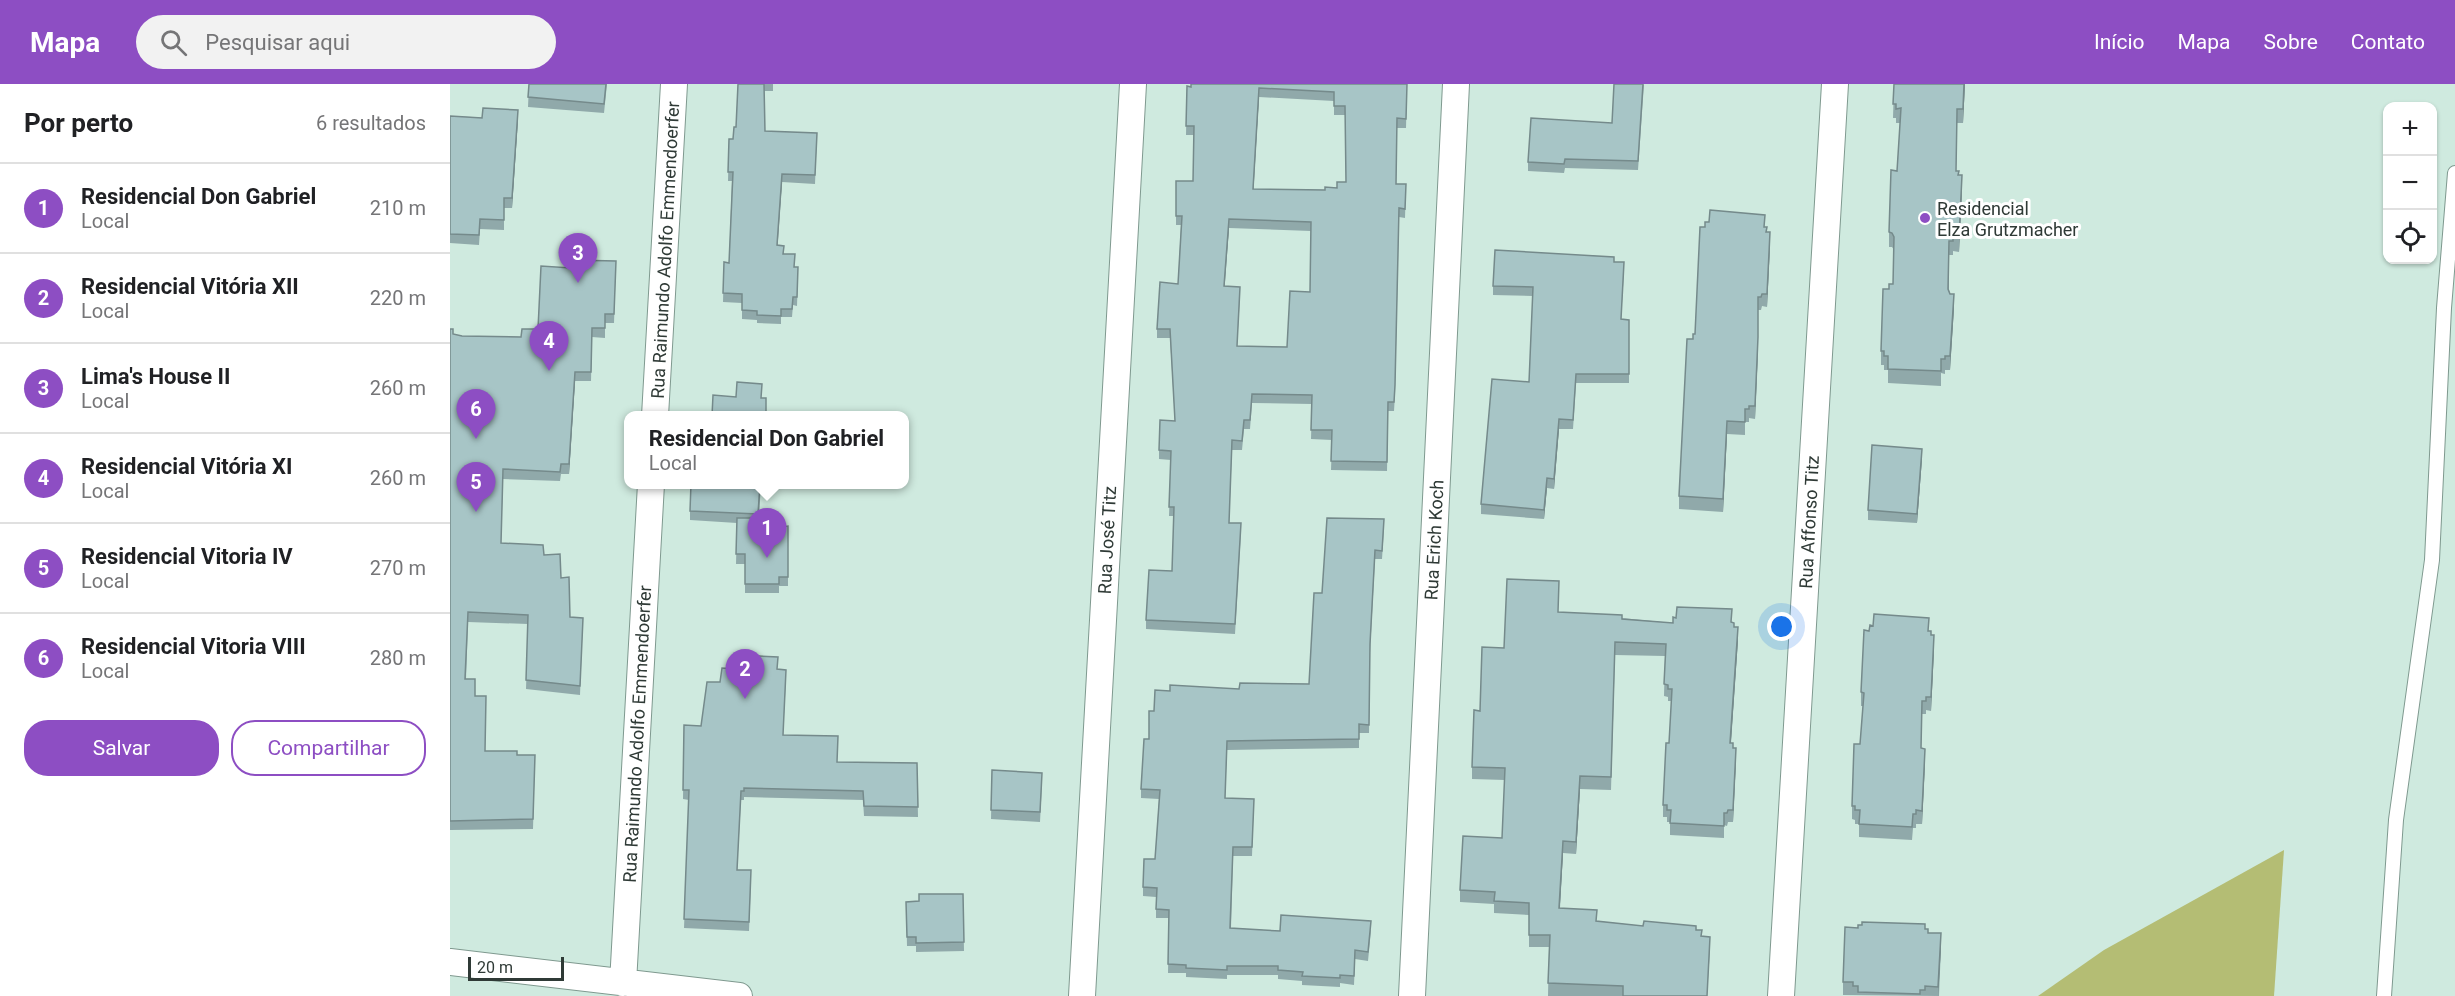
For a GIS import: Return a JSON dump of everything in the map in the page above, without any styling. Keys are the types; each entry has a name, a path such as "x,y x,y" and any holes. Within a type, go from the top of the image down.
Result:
{"street":[{"name":"Rua Raimundo Adolfo Emmendoerfer","path":"655,411 674,84"},
{"name":"Rua José Titz","path":"1082,996 1132,84"},
{"name":"Rua Erich Koch","path":"1412,996 1456,84"},
{"name":"Rua Affonso Titz","path":"1781,996 1835,84"},
{"name":"Rua Raimundo Adolfo Emmendoerfer","path":"623,983 651,489"},
{"path":"450,962 740,996"}],"lane":[{"path":"2384,996 2396,820 2432,560 2444,308 2455,173"}],"green space":[{"path":"2284,850 2274,996 2038,996 2104,950"}],"building":[{"path":"529,84 606,84 604,104 528,97"},
{"path":"738,84 764,84 765,131 817,133 815,175 782,174 777,245 784,246 783,254 795,254 794,267 798,267 797,297 793,297 792,309 781,309 781,316 757,315 757,311 742,310 742,294 723,293 724,262 729,263 733,172 728,172 729,139 733,139 734,127 736,127"},
{"path":"1191,84 1407,84 1406,119 1397,118 1396,184 1406,184 1405,209 1399,208 1395,385 1394,402 1388,402 1387,462 1331,461 1332,430 1311,430 1312,395 1252,394 1250,420 1244,420 1242,441 1232,440 1229,523 1241,523 1235,624 1146,620 1149,570 1172,571 1174,507 1169,507 1171,451 1159,450 1160,420 1175,421 1170,329 1157,329 1160,282 1178,284 1182,216 1176,216 1176,181 1193,181 1194,126 1186,126 1187,86 1191,87","holes":["1259,88 1334,92 1334,106 1345,106 1346,182 1337,182 1337,188 1325,187 1325,190 1253,189","1229,219 1311,222 1310,292 1290,291 1287,347 1237,346 1240,287 1224,286"]},
{"path":"1614,84 1643,84 1638,161 1565,159 1564,164 1528,162 1531,118 1612,123"},
{"path":"1894,84 1964,84 1963,109 1957,109 1956,171 1959,171 1958,175 1962,175 1959,237 1953,237 1953,241 1949,241 1948,289 1950,294 1954,294 1950,356 1941,359 1941,371 1888,369 1888,356 1884,356 1884,351 1881,351 1883,289 1889,289 1889,284 1893,284 1894,237 1889,232 1891,170 1897,171 1901,108 1896,109 1896,104 1893,104"},
{"path":"483,108 518,110 512,198 504,198 504,220 480,219 479,235 450,234 450,116 482,118"},
{"path":"1710,210 1765,215 1764,227 1767,227 1766,232 1770,232 1767,294 1758,297 1755,406 1745,409 1745,422 1727,421 1723,499 1679,496 1687,339 1693,339 1693,334 1695,334 1700,227 1705,227 1705,222 1709,222"},
{"path":"1495,250 1614,257 1614,262 1624,262 1621,319 1629,320 1629,374 1576,374 1573,420 1559,419 1554,479 1547,478 1544,510 1481,504 1492,379 1529,382 1533,287 1493,286"},
{"path":"571,260 616,261 614,314 605,314 605,328 592,328 591,372 575,372 569,464 561,464 560,472 503,469 501,543 543,545 544,555 560,554 561,578 569,577 570,617 583,618 580,686 526,680 528,615 468,612 465,679 475,679 475,696 486,696 485,751 517,751 517,755 535,755 533,819 450,821 450,329 453,329 453,334 462,336 521,337 522,329 538,329 541,266 571,268"},
{"path":"737,382 762,384 761,398 766,398 766,411 712,411 713,395 736,397"},
{"path":"1872,445 1922,449 1917,514 1868,510"},
{"path":"691,489 760,489 758,514 690,511"},
{"path":"737,518 781,518 781,527 788,526 788,577 779,577 779,584 745,584 745,554 736,554"},
{"path":"1327,518 1384,519 1382,551 1375,550 1369,725 1359,724 1359,739 1227,741 1225,798 1254,799 1252,847 1233,847 1230,928 1280,931 1281,915 1371,921 1368,952 1355,950 1354,976 1340,975 1340,978 1302,976 1303,972 1278,970 1278,966 1227,966 1227,970 1186,968 1186,965 1168,964 1169,910 1156,909 1157,888 1143,887 1144,859 1155,859 1160,790 1141,789 1144,739 1149,739 1149,711 1154,711 1155,690 1170,691 1170,685 1239,689 1240,683 1309,684 1314,593 1322,593"},
{"path":"1507,579 1559,581 1558,612 1622,615 1622,619 1673,623 1677,607 1732,609 1731,622 1734,623 1734,627 1738,627 1730,743 1733,743 1733,748 1736,748 1733,810 1724,813 1724,826 1670,823 1671,810 1667,810 1667,805 1663,805 1666,743 1669,743 1672,689 1668,689 1668,685 1664,684 1666,644 1615,642 1611,777 1580,776 1576,842 1563,841 1559,908 1597,910 1596,921 1643,926 1644,921 1696,926 1696,930 1702,930 1701,936 1710,937 1707,996 1623,996 1623,986 1548,983 1550,935 1529,935 1529,903 1494,901 1495,892 1460,890 1463,836 1502,838 1505,768 1472,767 1474,710 1480,711 1482,647 1504,648"},
{"path":"1874,614 1929,618 1928,631 1934,635 1931,697 1926,697 1926,701 1922,701 1921,748 1925,749 1922,811 1916,810 1916,814 1913,814 1912,827 1859,824 1860,810 1855,810 1855,806 1852,806 1854,744 1860,744 1864,693 1861,692 1864,630 1869,631 1870,625 1873,626"},
{"path":"737,655 778,657 777,669 786,670 783,735 838,736 837,762 917,763 918,807 864,806 863,791 744,788 744,791 741,791 737,870 751,870 749,922 684,919 689,790 683,790 684,725 701,726 707,682 720,682 722,668 736,669"},
{"path":"992,770 1042,773 1040,812 991,810"},
{"path":"919,894 963,894 964,942 916,943 916,937 907,937 906,902 919,901"},
{"path":"1862,922 1925,924 1928,933 1941,933 1938,987 1925,986 1925,990 1920,990 1920,994 1858,992 1858,986 1853,986 1853,982 1843,982 1845,927 1858,928"}],"place":[{"name":"Residencial Elza Grutzmacher","path":"1925,218"},
{"name":"Lima's House II","path":"578,283"},
{"name":"Residencial Vitória XI","path":"549,371"},
{"name":"Residencial Vitoria VIII","path":"476,439"},
{"name":"Residencial Vitoria IV","path":"476,512"},
{"name":"Residencial Don Gabriel","path":"767,558"},
{"name":"Residencial Vitória XII","path":"745,699"}]}
